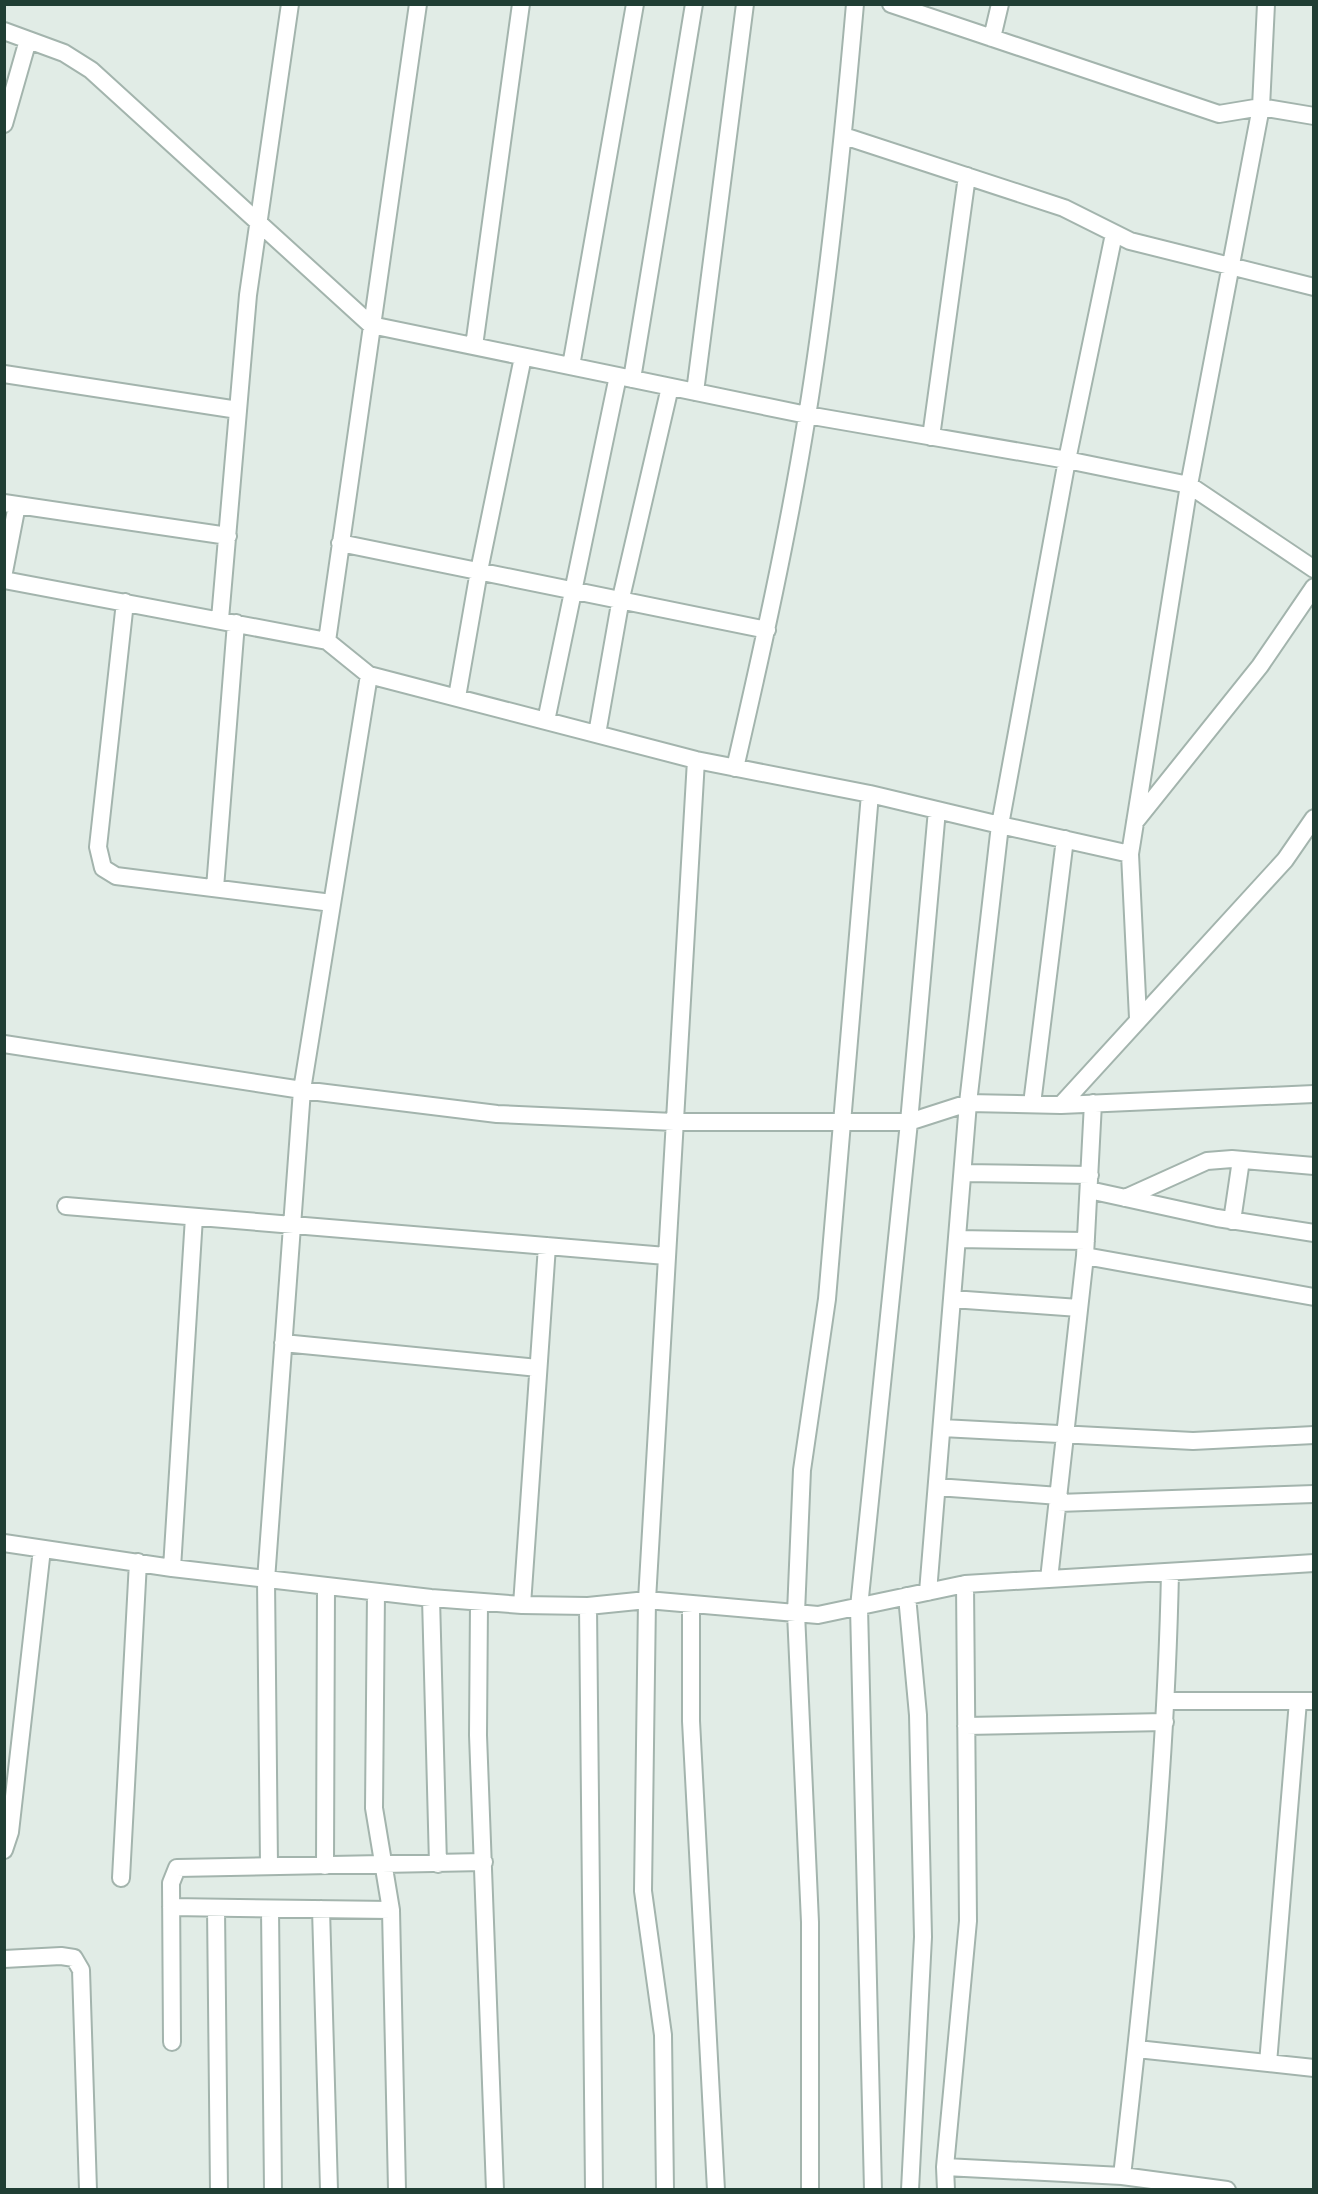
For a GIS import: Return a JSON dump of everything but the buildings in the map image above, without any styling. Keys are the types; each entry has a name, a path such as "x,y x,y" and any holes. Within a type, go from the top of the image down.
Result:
{"street":[{"path":"215,888 228,621 228,536 238,410 258,221 290,4"},
{"path":"327,641 418,4"},
{"path":"474,346 521,4"},
{"path":"572,366 634,4"},
{"path":"546,721 625,377 694,4"},
{"path":"695,392 745,4"},
{"path":"735,768 767,630 807,415 844,136 855,4"},
{"path":"891,4 1219,114 1261,107 1314,116"},
{"path":"992,38 1000,4"},
{"path":"1138,1018 1130,854 1189,485 1261,107 1266,4"},
{"path":"4,31 64,53 91,70 371,325 807,415 1067,460 1189,485 1314,568"},
{"path":"4,124 28,40"},
{"path":"844,136 1064,208 1130,241 1314,287"},
{"path":"932,436 967,176"},
{"path":"928,1592 968,1103 1000,825 1067,460 1114,234"},
{"path":"457,698 478,570 524,357"},
{"path":"4,374 238,410"},
{"path":"597,734 621,598 670,387"},
{"path":"4,572 11,504 228,536"},
{"path":"340,543 621,598 767,630"},
{"path":"4,580 327,641 369,675 696,760 870,794 1130,854"},
{"path":"1135,822 1260,666 1314,587"},
{"path":"124,602 98,847 99,859 103,868 116,876 332,903"},
{"path":"269,1866 266,1580 302,1090 369,675"},
{"path":"665,2190 663,2035 643,1891 647,1600 696,760"},
{"path":"810,2190 810,1922 796,1613 802,1470 827,1299 870,794"},
{"path":"873,2190 859,1607 909,1122 937,810"},
{"path":"1061,1105 1138,1018 1285,860 1314,818"},
{"path":"1032,1104 1065,839"},
{"path":"4,1044 302,1090 497,1114 674,1122 909,1122 968,1103 1061,1105 1314,1094"},
{"path":"1049,1579 1085,1248 1093,1103"},
{"path":"1125,1198 1207,1161 1240,1160 1314,1166"},
{"path":"1232,1221 1240,1160"},
{"path":"963,1173 1089,1182 1125,1198 1232,1221 1314,1233"},
{"path":"66,1206 666,1256"},
{"path":"172,1568 194,1216"},
{"path":"957,1239 1085,1248 1314,1297"},
{"path":"522,1605 547,1246"},
{"path":"952,1299 1079,1308"},
{"path":"283,1343 538,1368"},
{"path":"942,1428 1214,1441 1314,1435"},
{"path":"937,1487 1058,1500 1314,1494"},
{"path":"4,1543 172,1568 431,1598 522,1605 588,1606 647,1600 818,1615 965,1584 1314,1563"},
{"path":"4,1850 10,1832 42,1549"},
{"path":"121,1878 138,1562"},
{"path":"1122,2176 1137,2049 1167,1701 1170,1572"},
{"path":"946,2190 945,2168 968,1921 965,1584"},
{"path":"325,1866 326,1586"},
{"path":"376,1592 374,1808 391,1910 397,2190"},
{"path":"907,1596 918,1715 923,1936 910,2190"},
{"path":"431,1598 438,1864"},
{"path":"480,1602 478,1735 495,2190"},
{"path":"691,1604 691,1721 716,2190"},
{"path":"588,1606 594,2190"},
{"path":"1167,1701 1306,1701 1268,2063"},
{"path":"966,1726 1165,1722"},
{"path":"172,2042 171,1883 177,1868 382,1866 484,1862"},
{"path":"171,1907 391,1910"},
{"path":"216,1908 219,2190"},
{"path":"270,1909 273,2190"},
{"path":"321,1909 328,2190"},
{"path":"4,1959 61,1956 74,1958 81,1970 88,2190"},
{"path":"1137,2049 1314,2068"},
{"path":"945,2168 1122,2176 1227,2190"}]}
